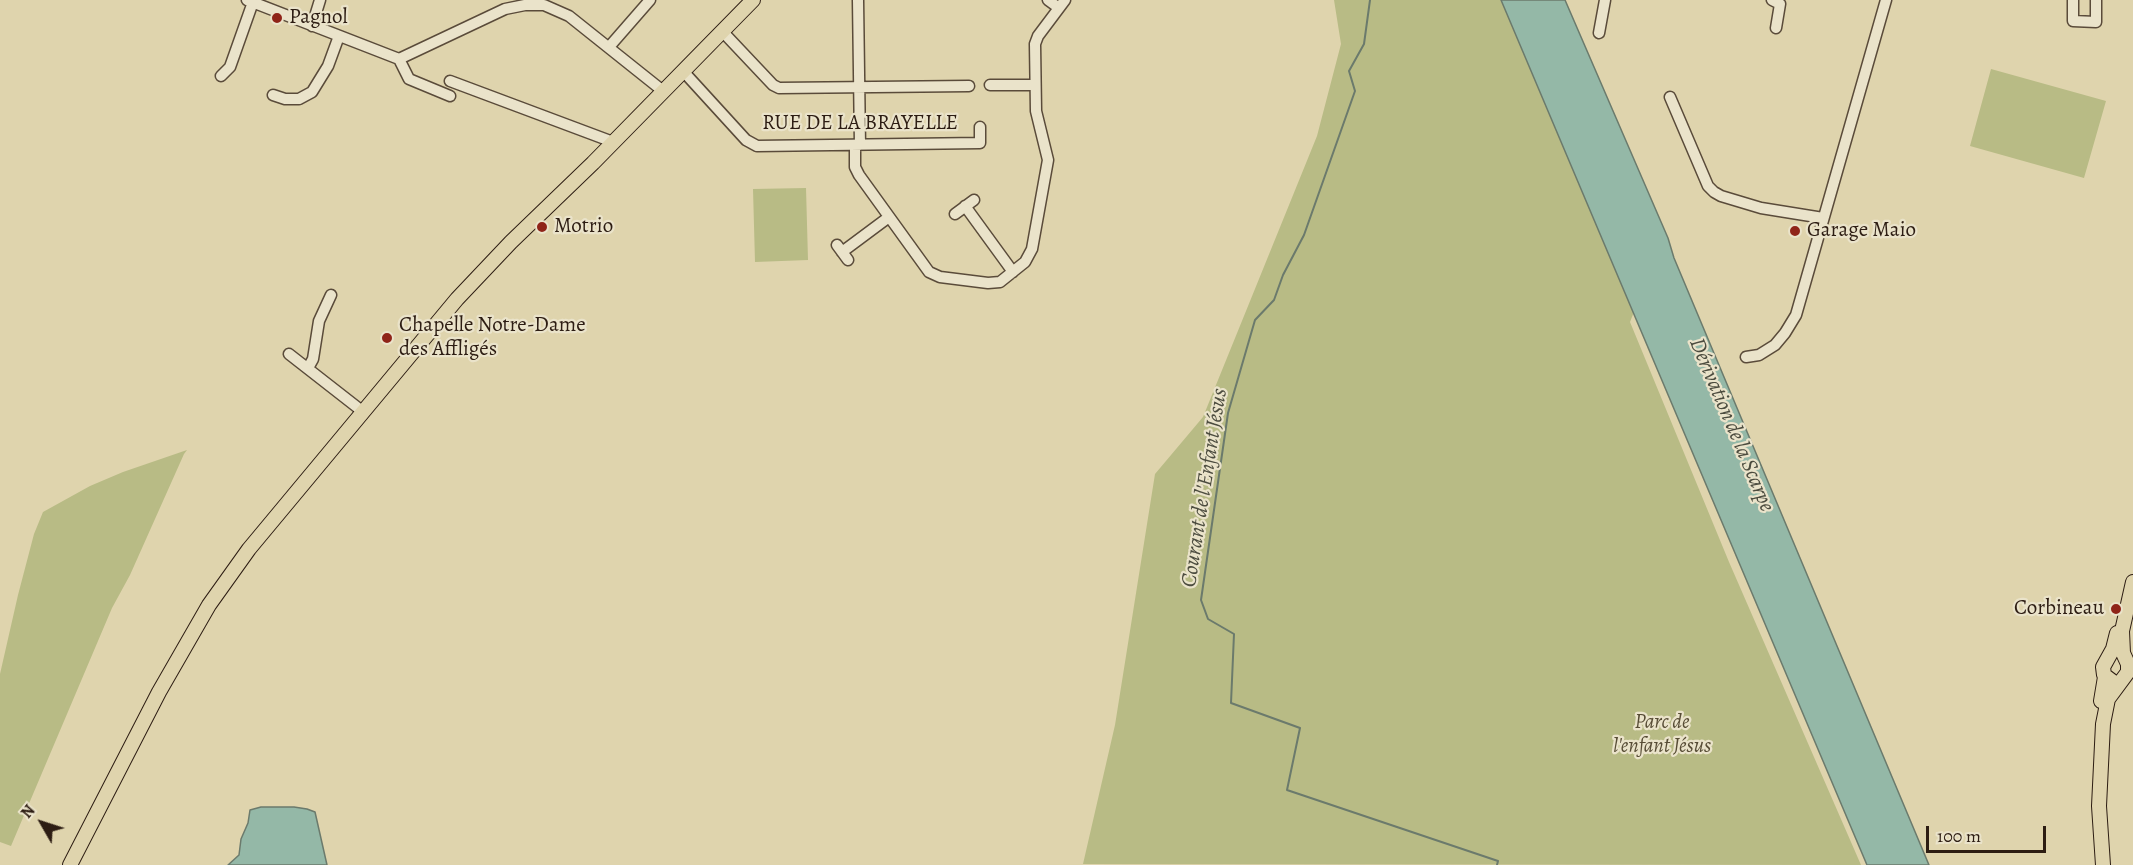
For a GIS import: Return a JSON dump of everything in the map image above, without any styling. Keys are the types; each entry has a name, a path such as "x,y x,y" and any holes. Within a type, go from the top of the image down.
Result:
{"main road":[{"path":"70,865 154,700 209,605 230,574 447,310 511,242 753,0"},
{"path":"2097,865 2092,822 2094,753 2097,719 2104,689 2103,667 2114,646 2133,582"},
{"path":"2103,865 2099,806 2103,724 2108,699 2127,679 2128,662 2122,631 2127,603"},
{"path":"2107,658 2115,655 2128,662"},
{"path":"2105,677 2113,681 2127,679"},
{"path":"64,865 124,743 154,700"}],"street":[{"path":"312,26 320,0"},
{"path":"609,47 650,0"},
{"path":"858,0 860,88 857,172 889,218 933,274 992,284 1000,282 1013,272 1025,262 1030,254 1048,160 1035,111 1036,40 1062,4 1048,0"},
{"path":"1599,33 1605,0"},
{"path":"1772,0 1780,4 1776,28"},
{"path":"1746,357 1759,355 1770,349 1785,333 1799,308 1886,0"},
{"path":"2073,0 2073,21 2096,21 2096,0"},
{"path":"221,76 230,67 250,1 399,59 409,79 450,96"},
{"path":"399,59 510,3 537,4 556,9 569,16 663,91"},
{"path":"722,31 776,87 969,86"},
{"path":"273,95 294,99 308,95 328,66 339,36"},
{"name":"RUE DE LA BRAYELLE","path":"683,71 746,140 761,147 980,143 980,127"},
{"path":"450,81 613,142"},
{"path":"990,85 1035,85"},
{"path":"1670,97 1708,186 1714,192 1720,196 1761,208 1823,218"},
{"path":"955,213 969,203 1013,272"},
{"path":"842,252 889,218"},
{"path":"308,368 313,359 319,321 331,295"},
{"path":"289,354 362,411"}],"green space":[{"name":"Parc de l'enfant Jésus","path":"1334,0 1552,0 1657,253 1630,322 1729,562 1861,865 1083,864 1115,725 1155,474 1203,417 1317,136 1341,44"},
{"path":"1991,69 2106,101 2084,178 1970,146"},
{"path":"806,188 808,260 755,262 753,189"},
{"path":"187,450 130,575 112,608 11,846 0,842 0,674 34,534 43,512 90,486"}],"water":[{"name":"Dérivation de la Scarpe","path":"1501,0 1565,0 1668,238 1674,258 1929,865 1867,865"},
{"path":"261,807 294,807 315,812 327,865 228,865 239,855 241,839 248,823 250,810"}],"waterway":[{"name":"Courant de l'Enfant Jésus","path":"1370,0 1364,44 1349,71 1355,91 1304,235 1283,275 1274,300 1255,320 1228,413 1201,600 1208,619 1234,634 1231,703 1300,728 1287,790 1498,861 1497,865"}],"place":[{"name":"Pagnol","path":"277,18"},
{"name":"Motrio","path":"542,227"},
{"name":"Garage Maio","path":"1795,231"},
{"name":"Chapelle Notre-Dame des Affligés","path":"387,338"},
{"name":"Corbineau","path":"2116,609"}]}
